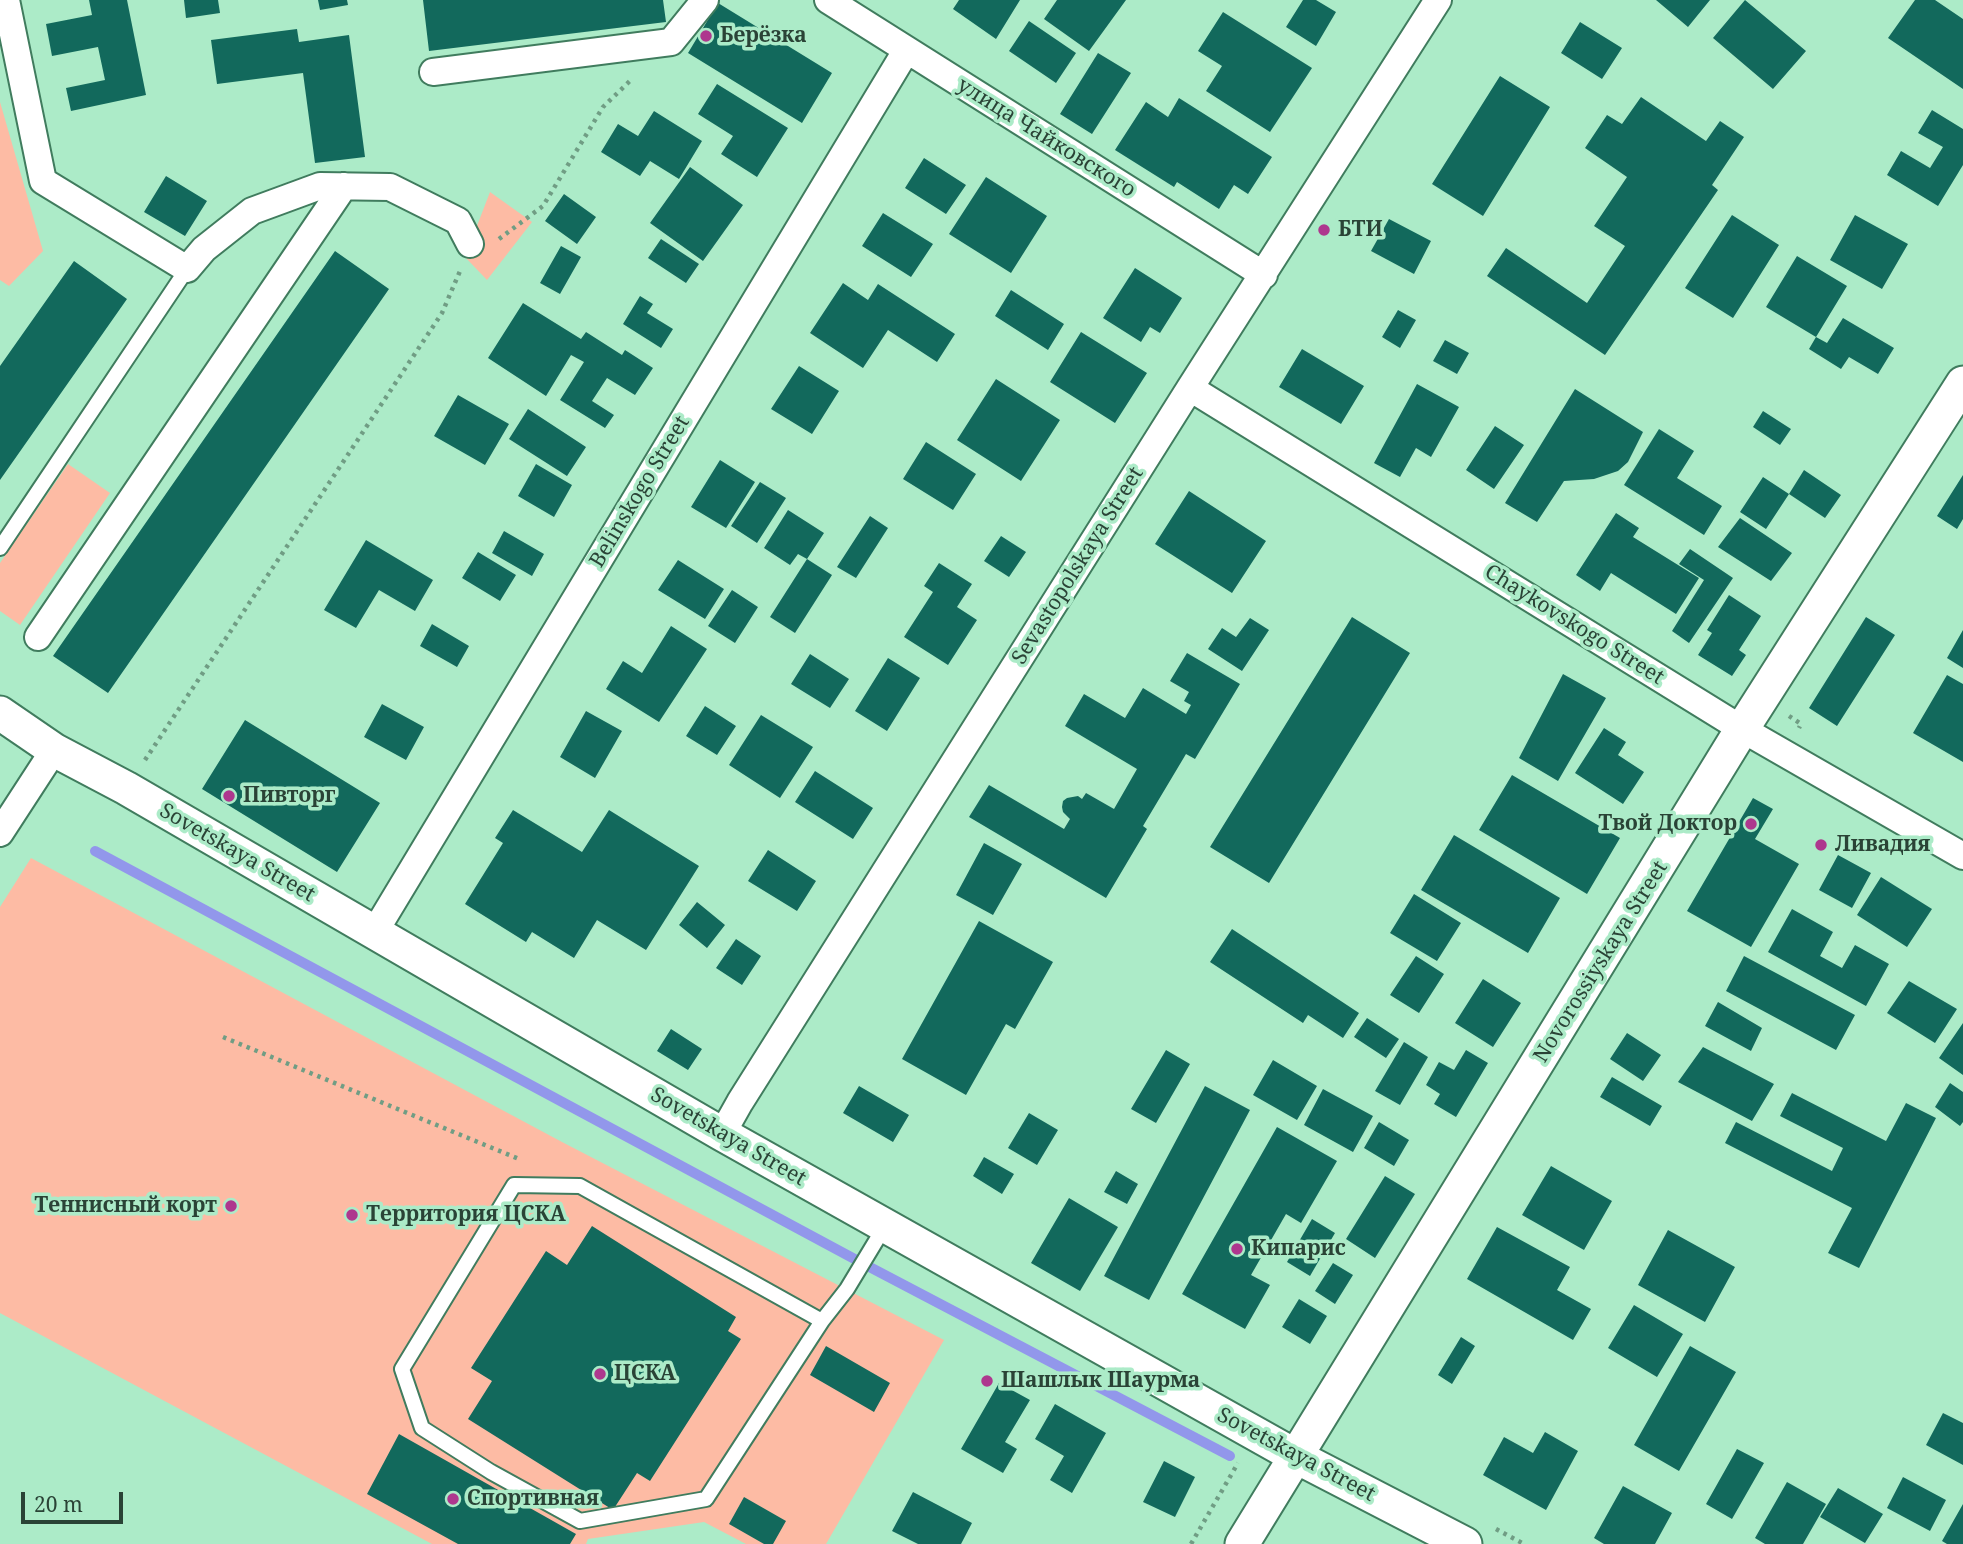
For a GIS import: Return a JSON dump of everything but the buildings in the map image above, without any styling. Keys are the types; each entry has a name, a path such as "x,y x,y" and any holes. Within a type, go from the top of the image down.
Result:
{"street":[{"path":"6,0 6,36 43,181 187,269 204,248 252,211 320,186 390,187 458,221 470,244"},
{"path":"433,72 671,42 705,0"},
{"name":"улица Чайковского","path":"828,0 1264,275"},
{"name":"Sevastopolskaya Street","path":"722,1135 740,1102 1190,388 1438,0"},
{"name":"Belinskogo Street","path":"374,933 906,51"},
{"path":"38,637 344,186"},
{"name":"Novorossiyskaya Street","path":"1242,1544 1742,729 1963,383"},
{"name":"Chaykovskogo Street","path":"1190,388 1742,729 1963,856"},
{"name":"Sovetskaya Street","path":"0,713 54,750 126,788 722,1135 1255,1434 1297,1457 1477,1535"},
{"path":"0,833 54,750"}],"lane":[{"path":"0,548 187,269"},
{"path":"822,1321 580,1186 514,1185 402,1369 422,1428 491,1472 580,1521 706,1499 822,1321 847,1289 884,1226"}],"path":[{"path":"543,206 603,107 671,42"},
{"path":"147,756 442,313 470,244"},
{"path":"223,1037 521,1160"},
{"path":"1191,1544 1255,1434"},
{"path":"1477,1535 1524,1544"}],"shaded area":[{"path":"0,102 43,251 9,286 0,280"},
{"path":"490,192 532,222 487,280 465,257"},
{"path":"68,464 110,493 20,625 0,611 0,563"},
{"name":"Территория ЦСКА","path":"31,858 562,1142 944,1340 826,1544 746,1544 704,1522 588,1539 586,1544 432,1544 0,1313 0,907"}],"waterway":[{"path":"95,851 862,1263 1230,1456"}],"place":[{"name":"Берёзка","path":"706,36"},
{"name":"БТИ","path":"1324,230"},
{"name":"Пивторг","path":"229,796"},
{"name":"Твой Доктор","path":"1751,824"},
{"name":"Ливадия","path":"1821,845"},
{"name":"Теннисный корт","path":"231,1206"},
{"name":"Территория ЦСКА","path":"352,1215"},
{"name":"Кипарис","path":"1237,1249"},
{"name":"ЦСКА","path":"600,1374"},
{"name":"Шашлык Шаурма","path":"987,1381"},
{"name":"Спортивная","path":"453,1499"}]}
